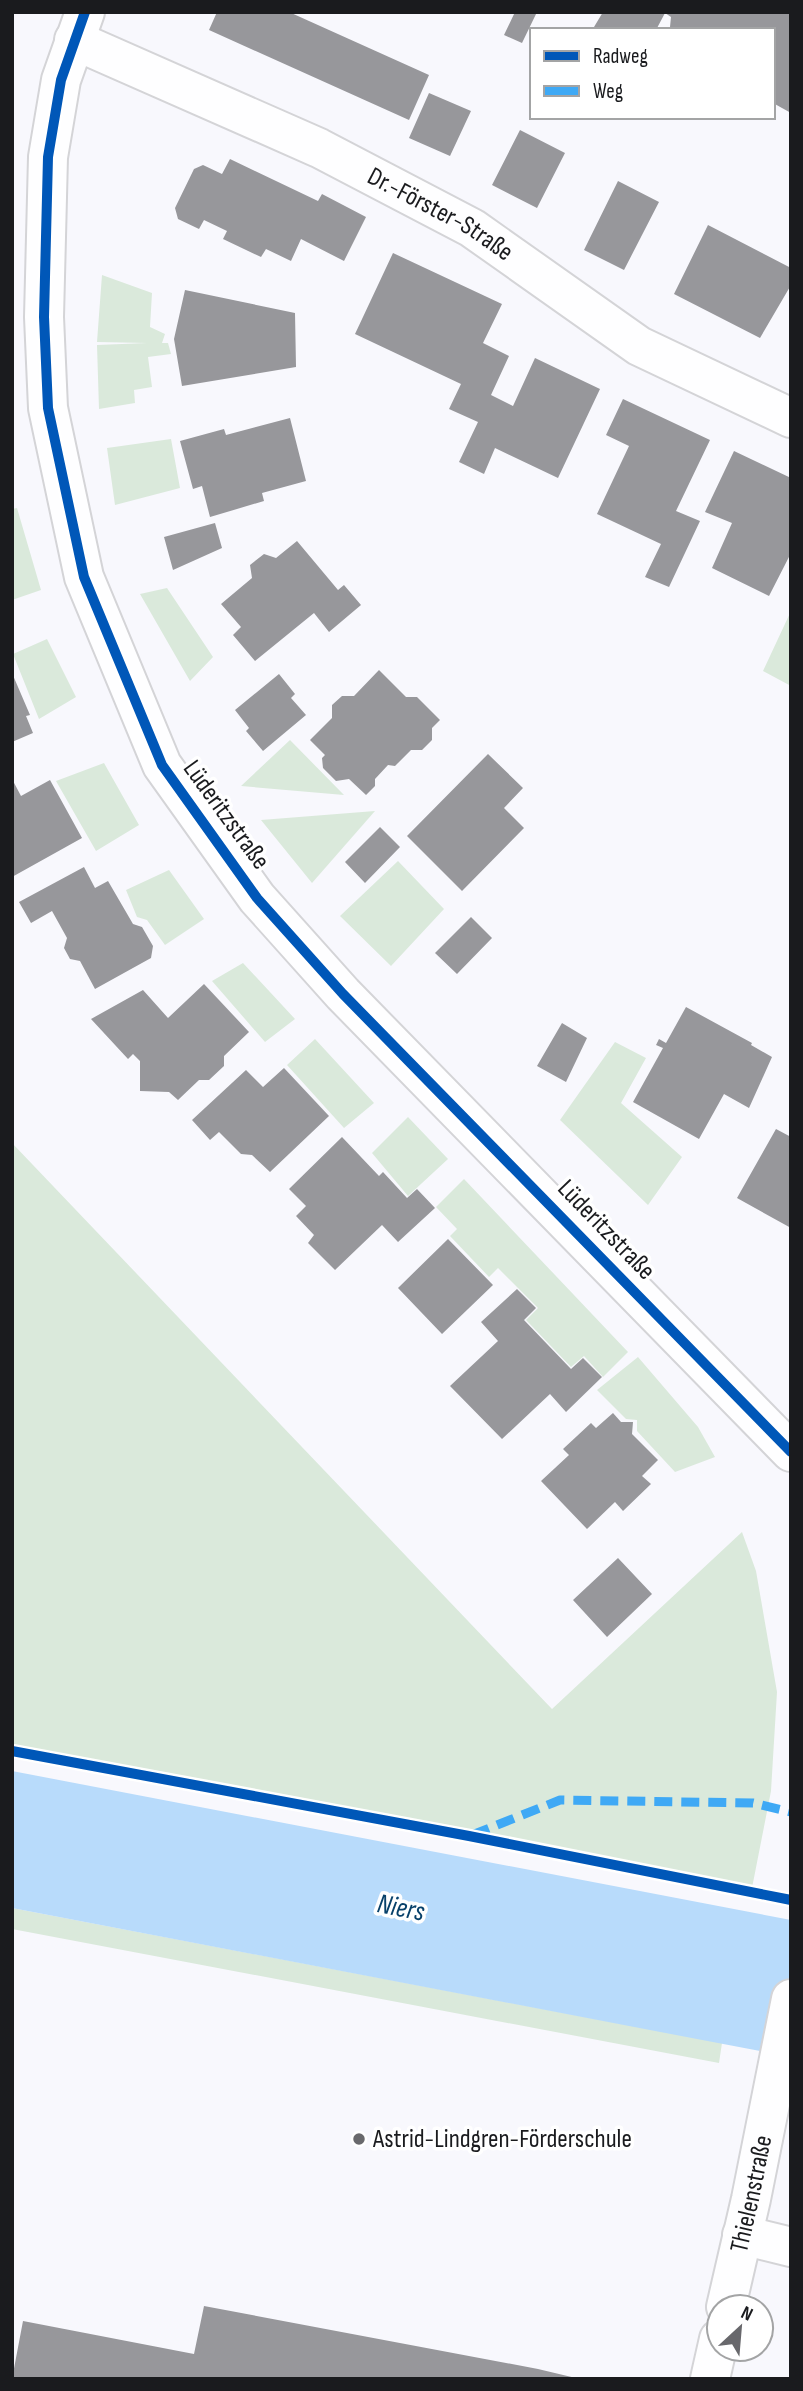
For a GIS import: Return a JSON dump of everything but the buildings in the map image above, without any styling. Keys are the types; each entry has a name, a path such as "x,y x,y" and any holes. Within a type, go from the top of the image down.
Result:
{"street":[{"name":"Dr.-Förster-Straße","path":"79,26 472,228 639,345 791,418"},
{"name":"Lüderitzstraße","path":"79,26 61,80 48,157 44,317 48,408 84,577 162,765 257,898 343,994 791,1452"},
{"name":"Thielenstraße","path":"729,2293 791,1998"},
{"path":"742,2235 791,2247"}],"green space":[{"path":"102,275 152,293 150,327 165,334 162,343 168,343 171,354 148,357 152,387 134,390 135,403 99,409 97,345 147,343 97,342"},
{"path":"171,439 180,488 115,505 107,448"},
{"path":"17,508 41,590 12,600 12,509"},
{"path":"167,588 213,657 190,681 140,594"},
{"path":"791,611 791,686 763,671"},
{"path":"47,639 76,697 39,719 13,654"},
{"path":"290,740 344,795 241,786"},
{"path":"104,763 139,825 96,851 56,781"},
{"path":"375,811 312,883 261,820"},
{"path":"398,861 444,909 391,966 340,916"},
{"path":"169,870 204,919 165,945 147,920 137,917 126,890"},
{"path":"243,963 295,1019 265,1042 212,981"},
{"path":"315,1039 374,1103 344,1128 287,1065"},
{"path":"615,1042 646,1058 621,1103 682,1157 648,1205 560,1120"},
{"path":"408,1117 448,1159 408,1196 372,1153"},
{"path":"12,1143 552,1709 742,1532 756,1571 777,1692 771,1791 751,1893 12,1747"},
{"path":"464,1179 628,1352 603,1377 584,1356 571,1367 526,1320 538,1308 498,1268 489,1277 450,1236 457,1229 436,1207"},
{"path":"638,1357 698,1427 715,1457 675,1472 637,1431 637,1420 626,1419 597,1390"},
{"path":"12,1908 722,2043 719,2063 12,1929"}],"water":[{"name":"Niers","path":"12,1771 791,1920 791,2057 12,1908"}],"marked path":[{"path":"472,1835 560,1800 753,1803 791,1812"}],"cycle path":[{"path":"85,12 61,80 48,157 44,317 48,408 84,577 162,765 257,898 343,994 791,1452"},
{"path":"12,1751 469,1836 791,1900"}],"place":[{"name":"Astrid-Lindgren-Förderschule","path":"359,2139"}]}
